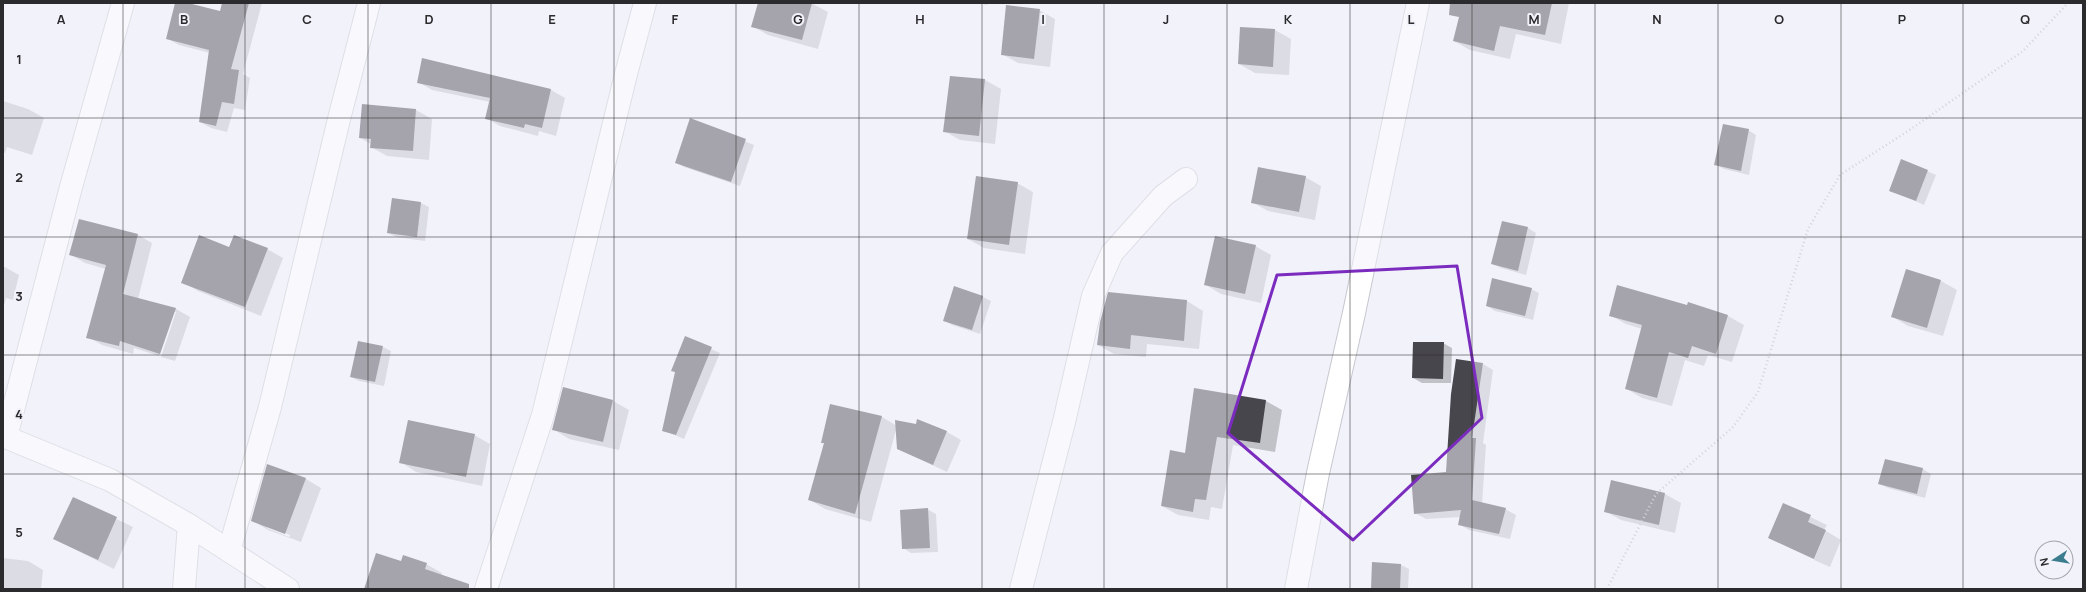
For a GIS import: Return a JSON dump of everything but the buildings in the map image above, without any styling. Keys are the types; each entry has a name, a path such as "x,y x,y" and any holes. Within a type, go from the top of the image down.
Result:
{"street":[{"path":"123,3 71,187 4,436 110,480 189,526 288,589"},
{"path":"229,551 270,407 369,3"},
{"path":"486,589 543,415 626,74 645,3"},
{"path":"1296,589 1318,473 1356,305 1418,3"},
{"path":"1021,589 1064,422 1093,296 1112,253 1163,196 1186,179"},
{"path":"184,589 189,526"}],"path":[{"path":"1607,589 1656,494 1733,427 1758,392 1808,230 1840,175 1914,127 2023,51 2068,3"}],"highlighted area":[{"path":"1457,266 1482,418 1353,540 1228,433 1277,275"}]}
